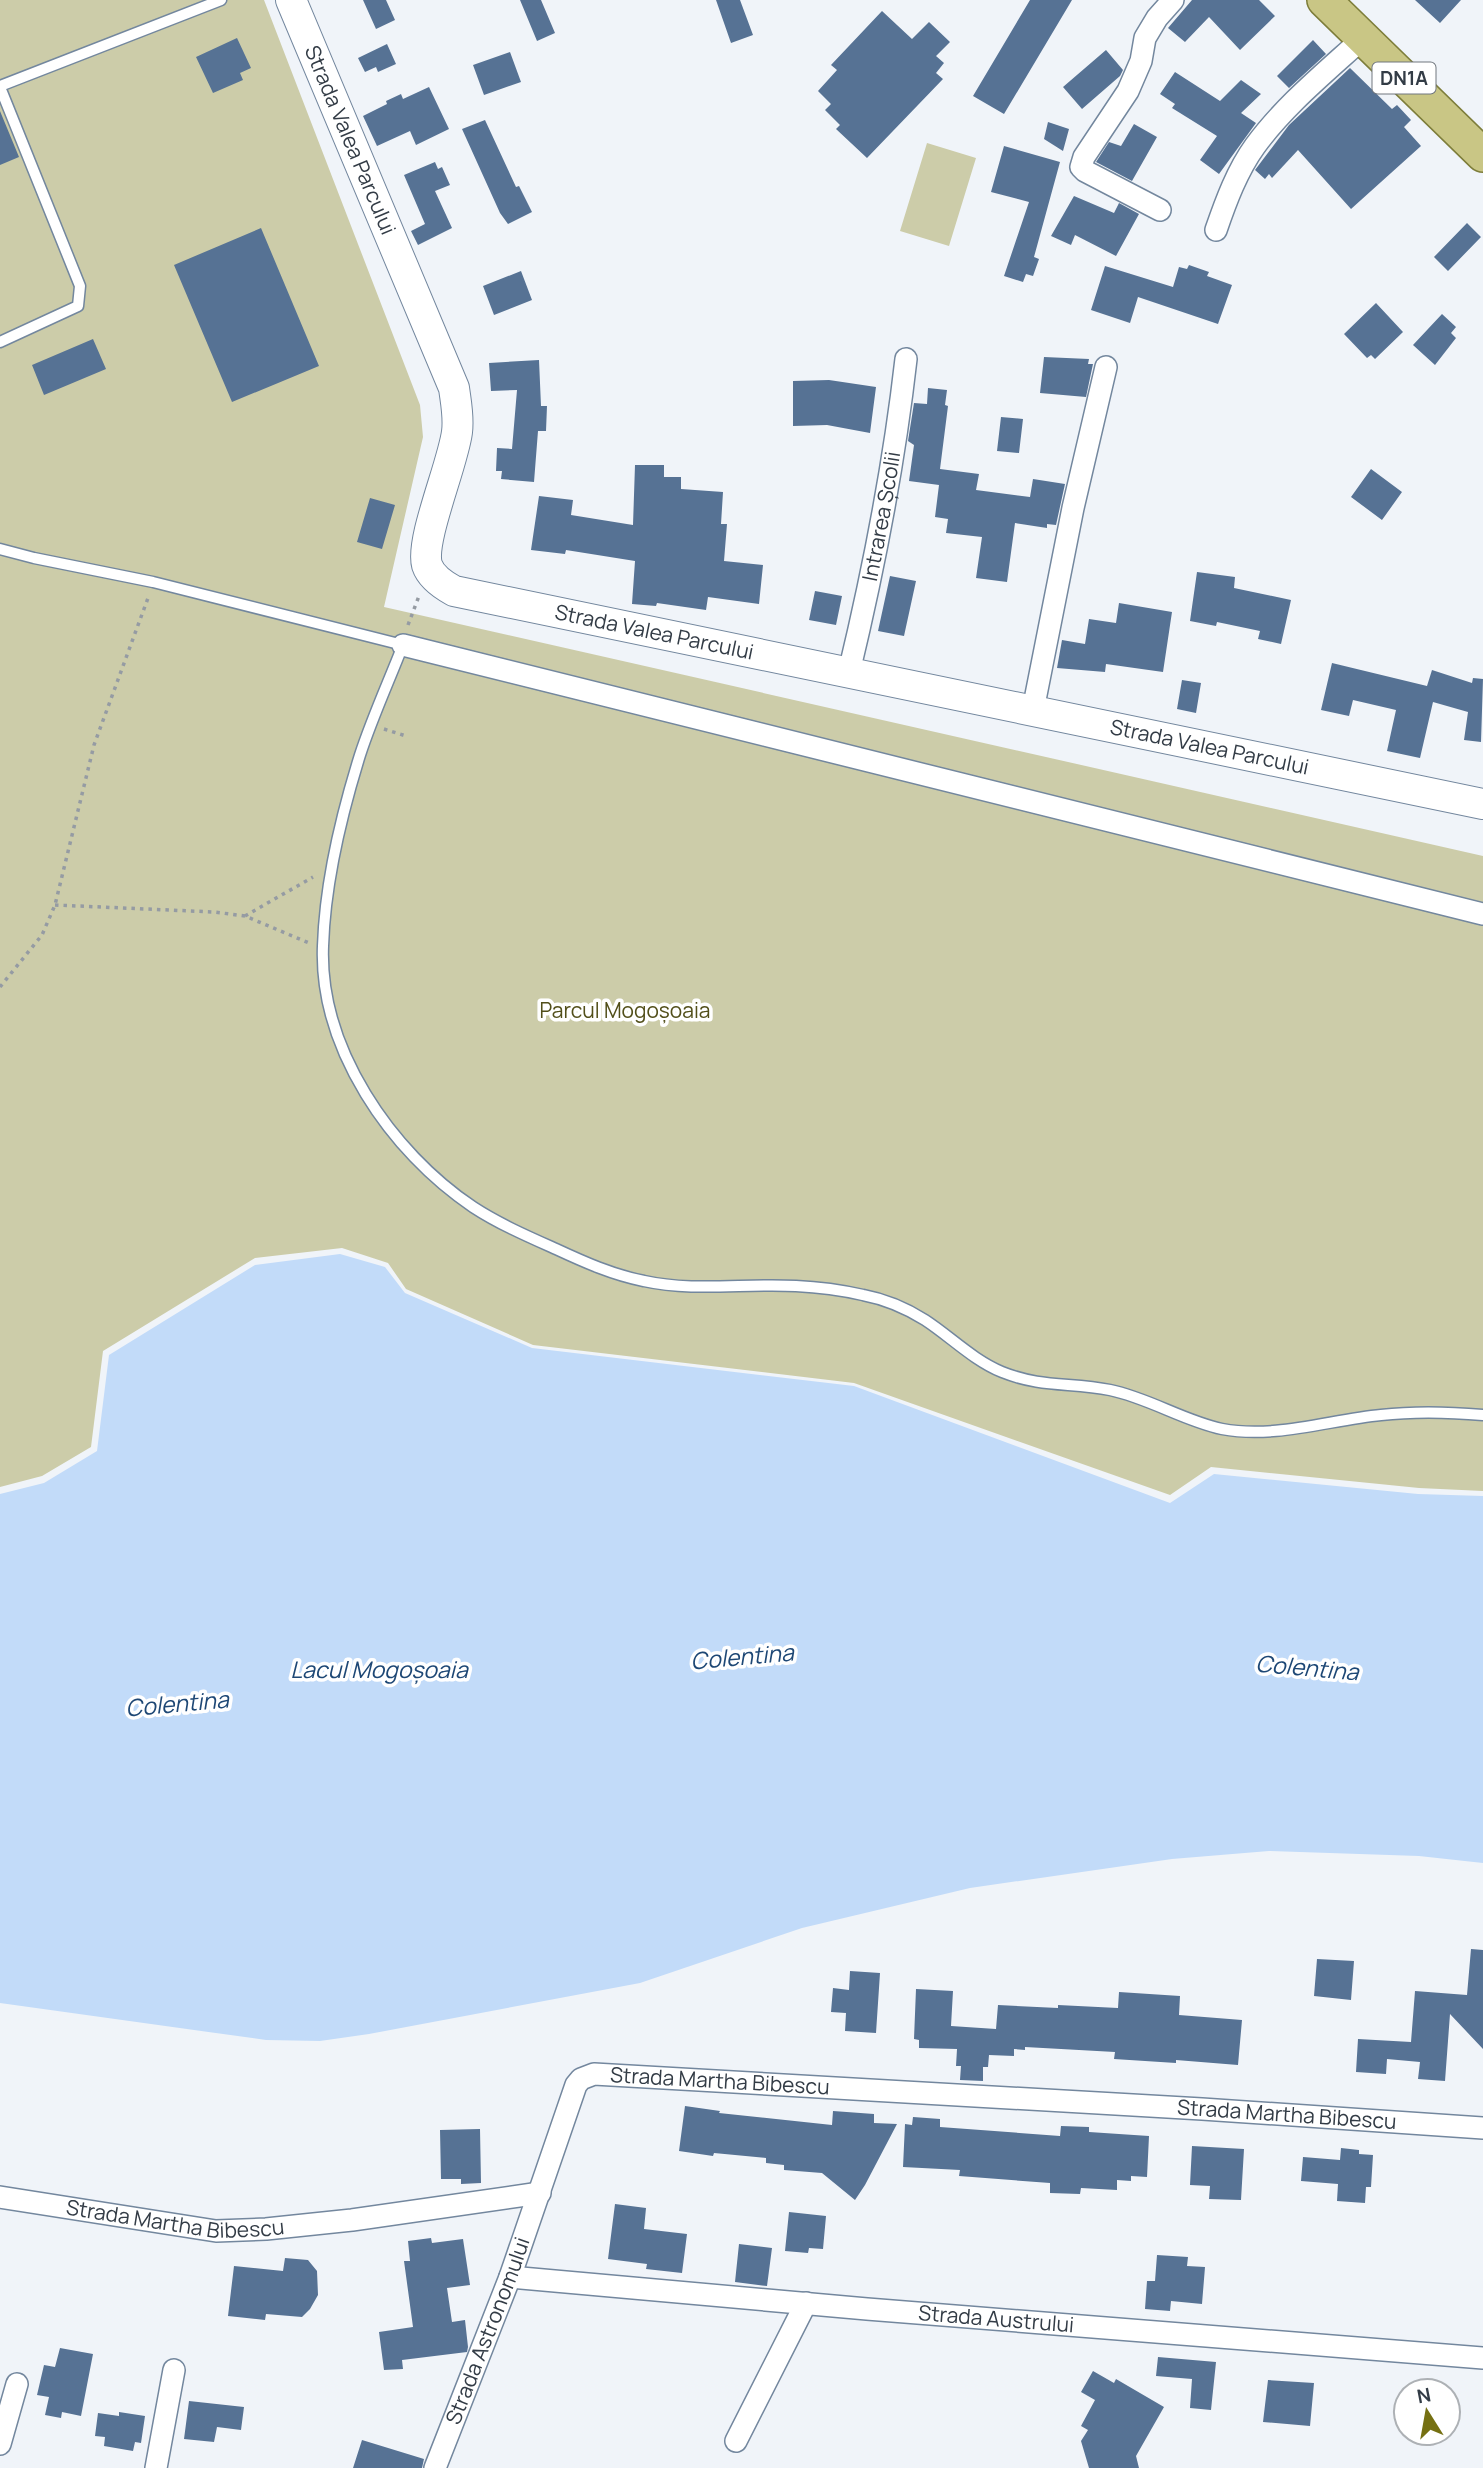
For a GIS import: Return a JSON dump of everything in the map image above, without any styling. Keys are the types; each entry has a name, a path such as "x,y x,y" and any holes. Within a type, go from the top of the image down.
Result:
{"main road":[{"name":"DN1A","path":"1324,0 1483,155"}],"street":[{"name":"Strada Valea Parcului","path":"291,0 454,388 458,431 426,551 430,572 443,585 454,591 696,643 849,672 1483,804"},
{"path":"1160,209 1081,167 1084,157 1128,91 1141,61 1145,38 1157,18 1173,0"},
{"path":"1216,230 1229,193 1254,147 1291,106 1363,38"},
{"name":"Intrarea Școlii","path":"849,672 888,491 906,359"},
{"path":"1033,710 1073,508 1106,367"},
{"path":"403,645 1483,914"},
{"name":"Strada Martha Bibescu","path":"0,2197 216,2231 352,2220 540,2193 576,2085 581,2079 594,2074 1483,2128"},
{"name":"Strada Astronomului","path":"435,2468 540,2193"},
{"name":"Strada Austrului","path":"510,2277 1483,2358"},
{"path":"736,2441 806,2303"},
{"path":"156,2468 174,2370"},
{"path":"0,2444 17,2384"}],"lane":[{"path":"0,342 78,306 80,286 0,87 221,0"},
{"path":"0,549 153,582 403,645 361,752 334,863 327,897 323,950 328,996 339,1042 364,1094 404,1146 474,1208 592,1265 642,1281 693,1288 793,1285 868,1296 898,1306 926,1321 961,1348 1000,1371 1039,1384 1110,1390 1220,1429 1254,1433 1384,1415 1428,1412 1483,1415"}],"path":[{"path":"403,645 411,612 430,572"},
{"path":"0,988 42,935 55,905 94,746 153,582"},
{"path":"372,726 406,736"},
{"path":"246,916 295,889 334,863"},
{"path":"55,905 214,912 246,916 288,932 323,950"}],"green space":[{"name":"Parcul Mogoșoaia","path":"0,0 264,0 420,405 423,437 384,607 1483,856 1483,1491 1419,1488 1211,1467 1170,1495 854,1383 533,1345 406,1289 388,1263 342,1248 255,1258 103,1351 91,1447 42,1476 0,1487"},
{"path":"927,143 976,158 949,246 900,231"}],"water":[{"name":"Lacul Mogoșoaia","path":"340,1254 385,1267 405,1293 532,1348 854,1386 1170,1503 1214,1474 1418,1494 1483,1496 1483,1863 1419,1856 1269,1851 1172,1859 970,1888 802,1928 640,1983 320,2041 266,2040 0,2003 0,1494 44,1483 97,1451 109,1355 255,1265"}],"building":[{"path":"363,0 386,0 395,20 376,29"},
{"path":"520,0 541,0 555,33 537,41"},
{"path":"716,0 740,0 753,35 731,43"},
{"path":"1030,0 1072,0 1004,114 973,96"},
{"path":"1192,0 1259,0 1275,16 1240,50 1209,17 1185,42 1168,28"},
{"path":"1415,0 1461,0 1440,23"},
{"path":"882,11 912,39 929,22 950,42 936,56 944,63 936,73 943,79 867,158 836,129 840,125 825,110 831,104 818,91 837,70 831,65"},
{"path":"237,38 251,68 240,73 243,80 213,93 196,57"},
{"path":"1313,40 1326,54 1289,88 1277,76"},
{"path":"387,44 396,64 378,72 376,67 365,72 358,58"},
{"path":"1106,50 1123,70 1120,76 1082,109 1063,87"},
{"path":"510,52 521,82 484,95 473,65"},
{"path":"1350,68 1392,109 1397,105 1411,120 1404,127 1421,146 1351,209 1298,150 1272,178 1269,174 1265,179 1255,170 1289,125"},
{"path":"1175,72 1220,101 1241,80 1261,94 1241,113 1256,123 1219,174 1200,160 1217,136 1172,108 1175,104 1160,94"},
{"path":"429,87 449,129 416,145 410,131 377,146 363,116 401,94 403,99"},
{"path":"0,111 19,157 0,165"},
{"path":"485,120 516,187 519,186 532,212 508,224 500,213 462,129"},
{"path":"1048,122 1069,129 1063,151 1044,139"},
{"path":"1134,124 1157,137 1132,181 1096,162 1109,142 1121,146"},
{"path":"1004,146 1060,162 1034,257 1039,259 1033,276 1026,274 1023,282 1004,276 1029,202 991,192"},
{"path":"435,162 438,169 442,167 450,185 435,191 452,228 418,245 411,231 425,224 404,175"},
{"path":"1074,196 1114,213 1119,203 1139,214 1116,256 1075,235 1071,245 1051,236"},
{"path":"1467,223 1481,237 1448,271 1434,257"},
{"path":"261,228 319,366 232,402 174,265"},
{"path":"1189,265 1209,272 1207,276 1232,285 1218,324 1138,297 1130,323 1091,310 1105,266 1173,287 1179,267 1187,269"},
{"path":"521,271 532,300 494,315 483,286"},
{"path":"1376,303 1403,332 1375,359 1371,355 1367,358 1344,334"},
{"path":"1442,314 1456,327 1451,333 1456,338 1435,365 1413,345"},
{"path":"93,339 106,369 44,395 32,365"},
{"path":"1044,357 1089,359 1088,364 1093,364 1086,397 1040,393"},
{"path":"539,360 541,406 547,406 546,431 538,431 534,482 501,479 502,471 496,471 497,448 512,449 517,390 491,391 489,363"},
{"path":"829,380 876,387 870,433 827,425 793,426 793,381"},
{"path":"928,388 947,390 945,405 948,406 940,469 979,474 976,490 1030,497 1033,479 1065,484 1056,525 1047,524 1047,528 1015,523 1007,582 976,578 982,537 946,533 948,519 935,517 939,485 909,481 914,445 908,441 914,403 927,404"},
{"path":"1001,417 1023,419 1019,453 997,451"},
{"path":"635,465 664,465 664,477 681,477 681,489 723,492 721,524 727,524 724,561 763,565 759,604 708,597 706,610 657,603 656,606 632,604 635,561 566,550 565,554 531,550 539,496 573,500 571,515 633,525"},
{"path":"1371,469 1402,492 1382,520 1351,497"},
{"path":"370,498 395,505 382,549 357,542"},
{"path":"1197,572 1235,577 1234,588 1291,600 1281,644 1258,639 1260,631 1217,622 1216,626 1190,621"},
{"path":"890,576 916,581 904,636 878,631"},
{"path":"815,591 842,596 836,625 809,620"},
{"path":"1119,603 1172,612 1163,672 1106,664 1105,672 1057,668 1062,640 1085,644 1089,619 1116,623"},
{"path":"1332,663 1427,686 1432,670 1472,683 1473,678 1483,679 1481,742 1464,740 1468,712 1433,702 1420,758 1387,751 1396,710 1353,700 1349,716 1321,710"},
{"path":"1182,680 1201,683 1196,713 1177,709"},
{"path":"1471,1949 1483,1950 1483,2049 1450,2014 1445,2081 1418,2079 1420,2062 1387,2059 1386,2074 1356,2072 1358,2039 1411,2042 1415,1991 1467,1995"},
{"path":"1317,1959 1354,1961 1351,2000 1314,1996"},
{"path":"850,1971 880,1973 876,2033 845,2031 846,2013 831,2012 833,1988 849,1990"},
{"path":"916,1989 953,1991 951,2026 996,2029 998,2005 1118,2008 1119,1992 1180,1996 1179,2015 1242,2020 1238,2065 1114,2059 1115,2052 1025,2047 1025,2050 1014,2049 1014,2056 989,2055 988,2067 983,2067 983,2081 960,2080 961,2066 956,2066 957,2049 919,2048 919,2040 914,2039"},
{"path":"685,2106 720,2111 719,2113 832,2125 833,2111 874,2114 874,2123 897,2124 855,2200 822,2173 784,2170 784,2165 766,2163 766,2158 714,2153 713,2156 679,2151"},
{"path":"913,2117 940,2119 940,2127 1060,2136 1061,2126 1089,2127 1089,2132 1149,2136 1147,2177 1131,2176 1131,2181 1117,2180 1117,2190 1081,2188 1080,2194 1050,2193 1050,2183 959,2176 960,2170 903,2167 905,2124 912,2125"},
{"path":"480,2129 481,2183 461,2184 461,2179 441,2179 440,2130"},
{"path":"1192,2146 1244,2149 1241,2200 1209,2199 1210,2186 1190,2185"},
{"path":"1341,2148 1373,2155 1371,2187 1366,2187 1365,2203 1337,2201 1338,2184 1301,2181 1303,2157 1340,2160"},
{"path":"615,2204 646,2208 644,2229 687,2234 682,2273 646,2269 647,2264 608,2259"},
{"path":"789,2212 826,2216 823,2249 809,2248 808,2253 785,2251"},
{"path":"431,2238 432,2243 463,2239 470,2285 447,2288 452,2322 465,2320 467,2352 402,2360 403,2369 384,2370 379,2332 413,2327 404,2261 410,2261 408,2241"},
{"path":"739,2244 772,2248 767,2286 735,2282"},
{"path":"1157,2255 1188,2257 1187,2266 1205,2267 1202,2304 1171,2301 1170,2311 1145,2309 1147,2281 1155,2281"},
{"path":"285,2258 308,2260 317,2271 318,2295 310,2309 302,2317 266,2314 265,2320 228,2316 234,2266 283,2271"},
{"path":"60,2348 93,2354 81,2416 62,2412 61,2418 45,2415 49,2397 37,2395 44,2365 55,2367"},
{"path":"1158,2357 1216,2362 1211,2410 1190,2408 1192,2379 1156,2376"},
{"path":"1093,2371 1114,2383 1116,2379 1164,2407 1136,2456 1139,2468 1089,2468 1081,2441 1088,2430 1081,2426 1095,2400 1081,2392"},
{"path":"1268,2380 1314,2383 1310,2426 1263,2422"},
{"path":"189,2401 244,2407 241,2430 217,2427 214,2442 184,2439"},
{"path":"119,2412 145,2416 141,2443 135,2442 133,2451 104,2446 105,2437 95,2436 98,2413 119,2416"},
{"path":"362,2440 424,2459 422,2468 353,2468"}],"water label":[{"name":"Colentina","path":"742,1657"},
{"name":"Colentina","path":"1307,1668"},
{"name":"Colentina","path":"177,1704"}]}
